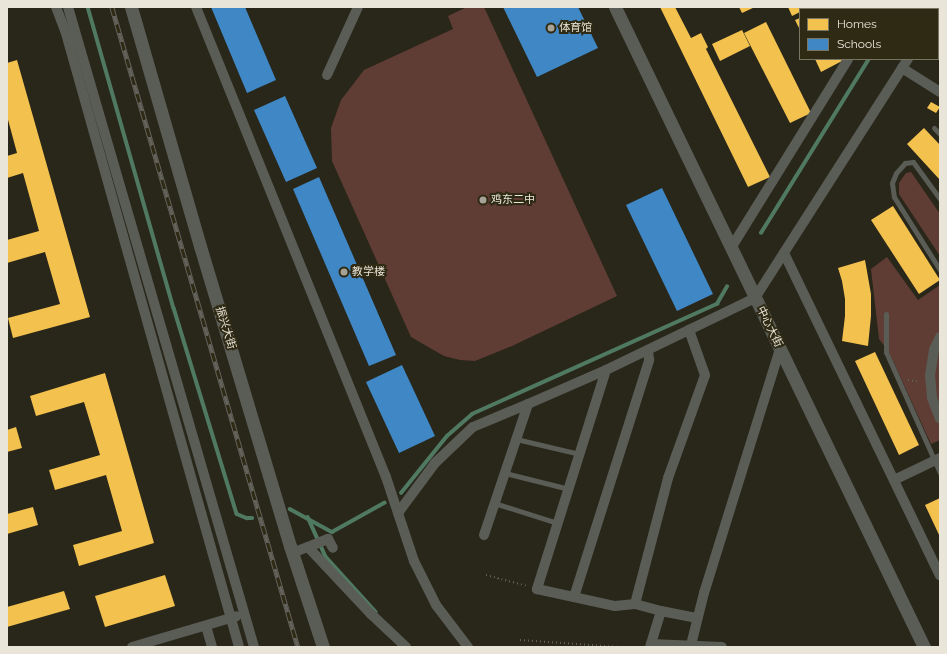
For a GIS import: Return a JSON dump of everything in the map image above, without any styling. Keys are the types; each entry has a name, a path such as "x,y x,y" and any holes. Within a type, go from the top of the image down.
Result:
{"street":[{"path":"56,7 67,38 239,647"},
{"path":"68,7 254,647"},
{"name":"振兴大街","path":"131,7 292,553 322,647"},
{"path":"196,7 386,477 414,561 436,605 468,647"},
{"path":"327,75 358,7"},
{"name":"中心大街","path":"615,7 924,647"},
{"path":"731,248 847,60"},
{"path":"398,513 435,463 473,428 606,370 755,298 907,60"},
{"path":"902,68 940,92"},
{"path":"784,253 940,575"},
{"path":"635,604 668,478 705,375 689,330"},
{"path":"940,337 934,350 930,375 932,398 940,419"},
{"path":"691,645 780,349"},
{"path":"574,597 649,360 648,350"},
{"path":"606,370 537,589 615,606 635,604 698,618"},
{"path":"484,535 528,404"},
{"path":"894,480 937,459"},
{"path":"292,553 328,539 333,548"},
{"path":"308,547 371,614 406,647"},
{"path":"661,610 651,646 691,645 722,647"},
{"path":"132,647 244,614"},
{"path":"206,626 212,647"}],"lane":[{"path":"934,128 940,134"},
{"path":"940,199 914,162 904,163 896,173 892,184 894,197 940,270"},
{"path":"886,314 886,352 897,378 937,459 940,473"},
{"path":"516,439 580,454"},
{"path":"505,473 569,489"},
{"path":"494,503 558,523"}],"path":[{"path":"897,378 931,384"},
{"path":"486,575 537,589"},
{"path":"520,640 620,647"}],"shaded area":[{"path":"467,7 484,7 617,296 512,346 475,361 460,360 444,356 411,337 332,161 331,128 341,100 364,70 453,29 448,16"},
{"path":"911,172 940,214 940,256 899,194 899,183 906,173"},
{"path":"887,257 918,300 940,285 940,440 931,444 889,352 879,339 871,269"}],"building: Homes":[{"path":"660,7 675,7 691,38 701,33 708,47 706,49 770,177 748,187"},
{"path":"739,7 755,7 742,13"},
{"path":"788,7 810,7 799,8 799,12 792,16"},
{"path":"799,18 799,28 795,20"},
{"path":"766,22 811,113 790,123 744,33"},
{"path":"742,30 750,46 720,61 712,44"},
{"path":"17,60 90,317 13,338 8,318 60,304 45,252 7,263 7,240 39,231 23,173 7,178 7,156 17,153 7,116 7,63"},
{"path":"815,60 842,60 842,61 821,72"},
{"path":"931,102 940,107 936,113 927,108"},
{"path":"924,128 940,145 940,180 907,144"},
{"path":"893,206 940,280 919,294 871,220"},
{"path":"865,260 871,294 871,316 868,346 842,341 845,316 845,299 838,268"},
{"path":"875,352 919,445 899,455 855,361"},
{"path":"105,373 154,543 79,566 73,545 122,531 106,475 55,490 49,470 100,455 84,402 36,416 30,396"},
{"path":"16,427 22,448 7,452 7,430"},
{"path":"940,498 940,537 925,505"},
{"path":"33,507 38,525 7,534 7,514"},
{"path":"165,575 175,606 105,627 95,596"},
{"path":"64,591 70,609 7,627 7,607"}],"building: Schools":[{"path":"211,7 245,7 276,80 247,93"},
{"name":"体育馆","path":"503,7 578,7 598,48 537,77"},
{"path":"285,96 317,168 286,182 254,110"},
{"name":"教学楼","path":"319,177 396,355 369,366 293,189"},
{"path":"662,188 713,294 677,311 626,205"},
{"path":"402,365 435,436 399,453 366,382"}],"waterway":[{"path":"88,7 174,308 237,514 247,518 252,518"},
{"path":"761,233 868,60"},
{"path":"401,493 447,436 472,414 717,304 727,287"},
{"path":"290,509 332,532 384,503"},
{"path":"308,517 326,557 376,612"}],"railway":[{"path":"112,7 298,647"}],"place":[{"name":"体育馆","path":"551,28"},
{"name":"鸡东二中","path":"483,200"},
{"name":"教学楼","path":"344,272"}]}
